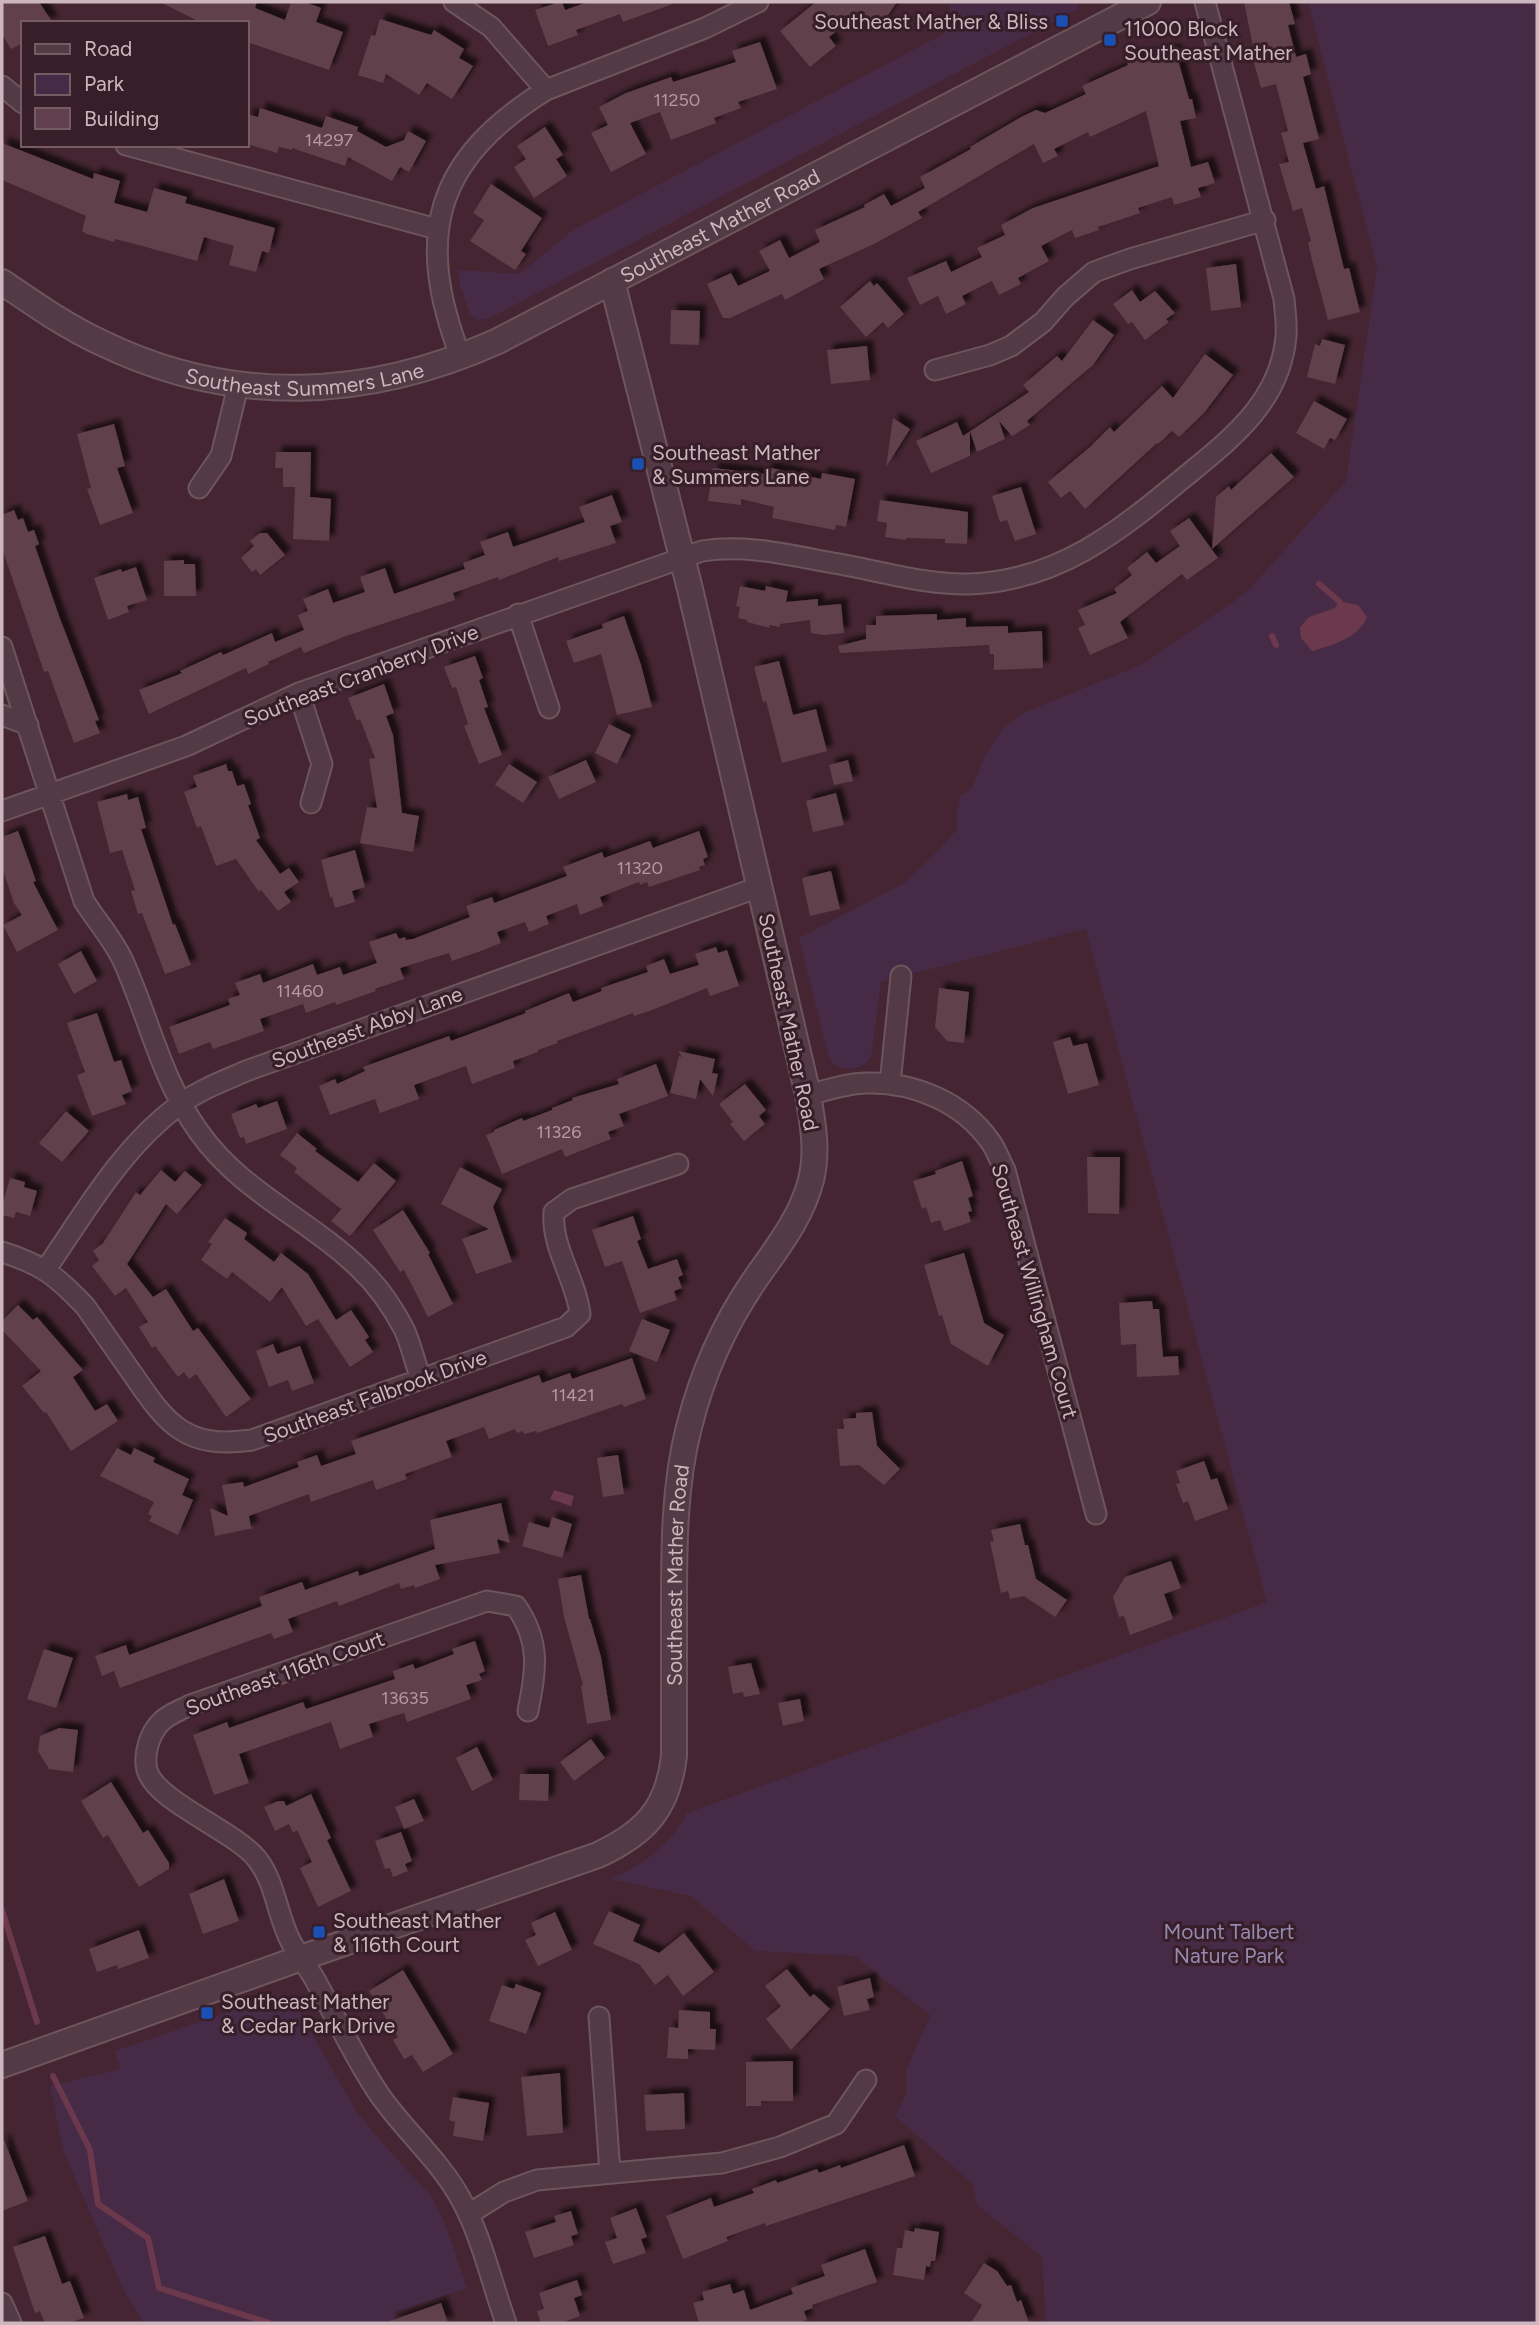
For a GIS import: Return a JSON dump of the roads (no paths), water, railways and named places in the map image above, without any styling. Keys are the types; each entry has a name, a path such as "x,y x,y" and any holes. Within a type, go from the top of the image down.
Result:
{"street":[{"path":"454,2 491,27 546,90"},
{"path":"461,358 438,282 437,229 443,206 455,179 474,151 495,127 523,104 546,90 705,28 758,2"},
{"name":"Southeast Mather Road","path":"2,2065 598,1855 629,1839 661,1804 669,1785 674,1756 674,1572 682,1457 696,1402 720,1341 753,1282 790,1229 806,1195 814,1152 808,1095 682,558 612,281 1148,2"},
{"name":"Southeast Cranberry Drive","path":"2,811 187,746 299,694 517,614 702,551 742,547 932,581 970,584 1025,575 1063,562 1097,545 1124,527 1230,440 1264,403 1279,369 1286,337 1284,299 1265,220 1205,2"},
{"path":"2,86 21,101"},
{"path":"133,147 437,229"},
{"path":"935,370 990,355 1011,346 1043,322 1065,297 1094,272 1130,258 1265,220"},
{"name":"Southeast Summers Lane","path":"2,282 67,325 116,350 180,373 238,386 301,388 342,386 406,375 461,358 612,281"},
{"path":"199,488 221,456 238,386"},
{"path":"517,614 549,708"},
{"path":"2,648 84,901 96,921 113,940 124,963 164,1071 180,1104 225,1165 256,1192 332,1244 362,1270 386,1300 404,1330 421,1379"},
{"path":"299,694 322,764 311,803"},
{"path":"2,715 28,725"},
{"name":"Southeast Abby Lane","path":"46,1269 120,1161 145,1133 180,1104 208,1087 759,887"},
{"path":"890,1084 901,976"},
{"name":"Southeast Willingham Court","path":"808,1095 865,1083 890,1084 933,1094 964,1114 990,1141 1005,1170 1096,1514"},
{"name":"Southeast Falbrook Drive","path":"2,1252 46,1269 85,1306 161,1415 181,1431 203,1440 228,1443 251,1440 566,1327 580,1314 578,1295 552,1228 554,1212 572,1199 678,1164"},
{"name":"Southeast 116th Court","path":"506,2323 469,2214 447,2177 379,2095 291,1941 271,1883 259,1861 243,1845 180,1805 157,1783 147,1770 146,1746 162,1721 190,1705 487,1601 516,1605 528,1623 534,1643 535,1677 528,1711"},
{"path":"598,2017 610,2173"},
{"path":"469,2214 504,2192 537,2180 722,2163 779,2147 836,2123 866,2080"},
{"path":"2,2303 11,2323"}],"waterway":[{"path":"1319,584 1339,601"},
{"path":"1272,636 1276,645"},
{"path":"2,1910 37,2022"},
{"path":"53,2076 90,2150 98,2204 148,2238 159,2288 269,2323"}],"place":[{"name":"Southeast Mather & Bliss","path":"1062,21"},
{"name":"11000 Block Southeast Mather","path":"1110,40"},
{"name":"Southeast Mather & Summers Lane","path":"638,464"},
{"name":"Southeast Mather & 116th Court","path":"319,1932"},
{"name":"Southeast Mather & Cedar Park Drive","path":"207,2013"}],"park label":[{"name":"Mount Talbert Nature Park","path":"1229,1943"}]}
